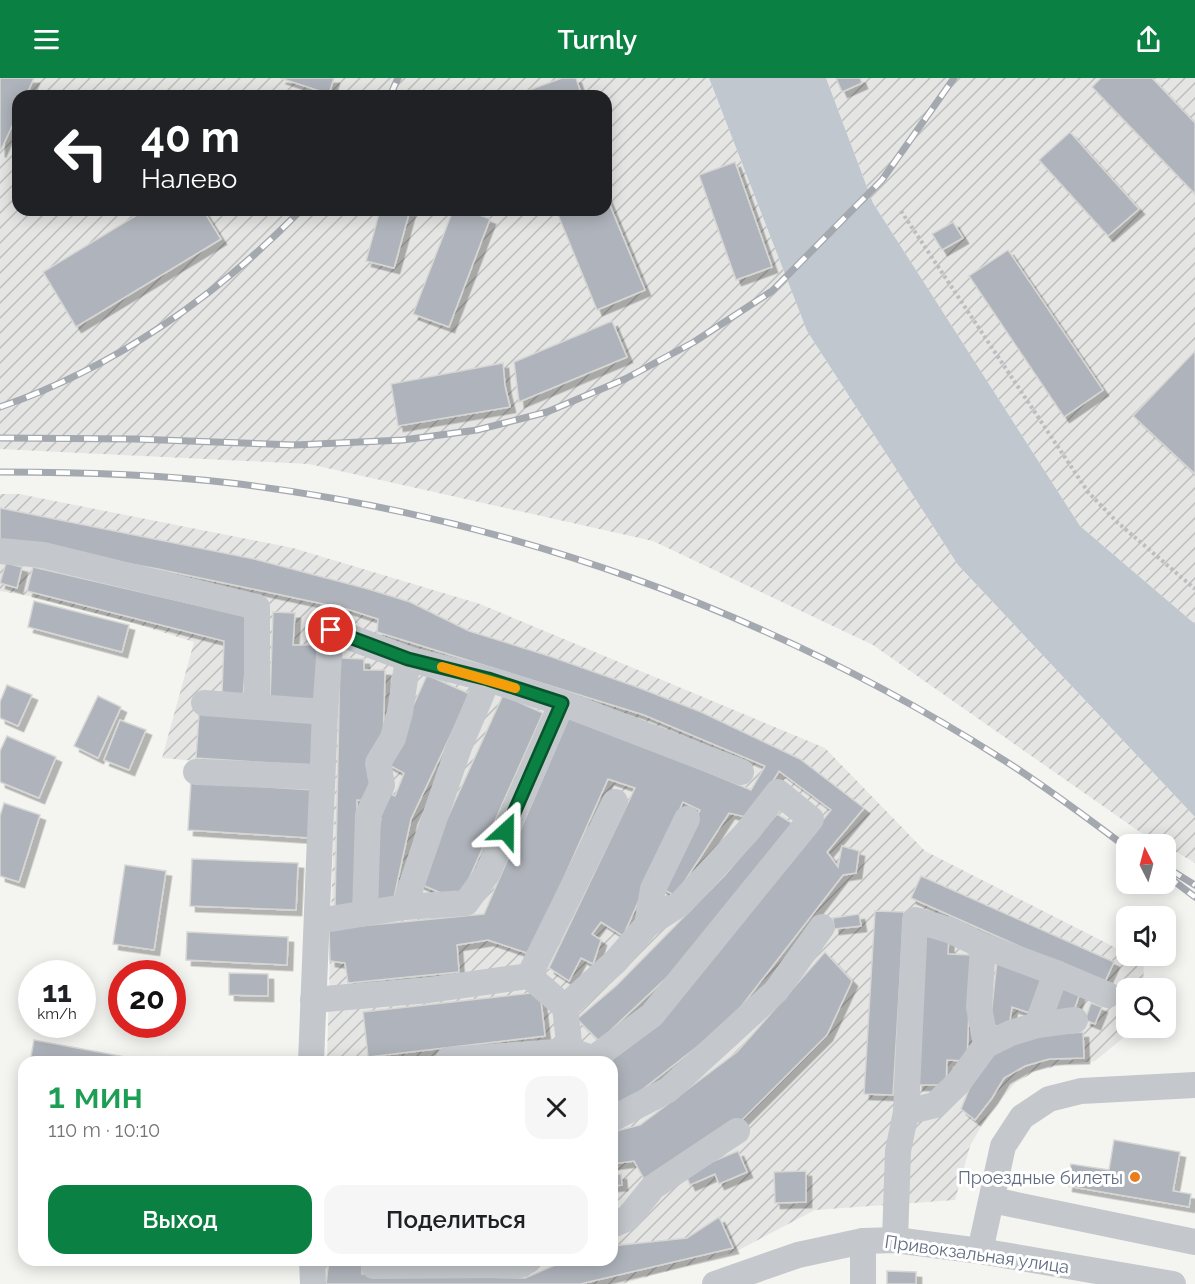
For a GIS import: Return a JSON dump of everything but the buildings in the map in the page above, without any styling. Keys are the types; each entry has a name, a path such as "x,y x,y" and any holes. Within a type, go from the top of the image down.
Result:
{"street":[{"path":"0,551 43,555 257,607 257,706"},
{"path":"310,1056 318,921 325,712 331,630 408,659 488,679 562,703 741,772"},
{"path":"365,912 368,815 382,785 378,763 393,738 400,712 408,659"},
{"path":"404,907 459,747 488,679"},
{"path":"204,703 325,712"},
{"path":"318,921 404,907 466,903 487,874 562,703"},
{"path":"196,772 322,777"},
{"path":"565,1007 616,961 647,925 681,903 747,832 778,792 811,819 652,1015 600,1056"},
{"path":"529,976 615,802"},
{"path":"647,925 653,889 687,819"},
{"path":"895,1240 898,1151 906,1112 915,920 949,930 983,946 1108,995"},
{"path":"618,1116 668,1090 776,991 822,927"},
{"path":"983,946 979,1007 987,1045"},
{"path":"1037,1025 1056,973"},
{"path":"312,1009 529,976 565,1007 570,1051"},
{"path":"906,1112 935,1105 959,1082 987,1045 1011,1033 1037,1025 1075,1020"},
{"path":"502,1056 570,1051 584,1056"},
{"path":"980,1251 1003,1146 1022,1117 1049,1099 1081,1091 1195,1085"},
{"path":"618,1219 653,1187 737,1131"},
{"path":"992,1200 1195,1242"},
{"name":"Привокзальная улица","path":"715,1284 798,1255 863,1241 895,1240 980,1251 1173,1284"},
{"path":"863,1241 863,1284"},
{"path":"312,1266 313,1284"}],"path":[{"path":"901,211 1088,492 1117,522 1195,589"}],"shaded area":[{"path":"0,78 709,78 807,331 958,565 1195,817 1195,863 1176,852 1176,834 1140,832 873,645 653,541 309,464 0,449"},
{"path":"709,78 826,78 873,203 1080,526 1195,624 1195,817 958,565 807,331"},
{"path":"826,78 1195,78 1195,624 1080,526 873,203"},
{"path":"0,494 19,494 293,548 480,604 825,748 925,851 1116,948 1116,966 1144,966 1143,978 1116,978 1116,1038 1123,1038 1095,1061 1036,1071 1015,1083 987,1116 970,1146 955,1200 815,1210 735,1252 622,1284 321,1284 322,1266 618,1266 618,1056 327,1056 335,773 162,758 194,642 130,622 29,596 0,591"}],"railway":[{"path":"393,90 398,78"},
{"path":"0,438 135,439 295,445 403,440 477,430 547,412 625,379 694,342 772,291 882,180 954,78"},
{"path":"0,407 83,372 162,326 235,272 295,216"},
{"path":"0,472 173,477 333,498 434,519 534,546 632,578 728,615 822,658 913,706 1018,769 1116,840"},
{"path":"1176,873 1195,885"},
{"path":"1176,883 1195,897"}],"slow traffic":[{"path":"442,667 515,688"}],"place":[{"name":"Проездные билеты","path":"1135,1177"}],"route":[{"path":"331,630 374,644 408,659 488,679 562,703 506,831"}]}
